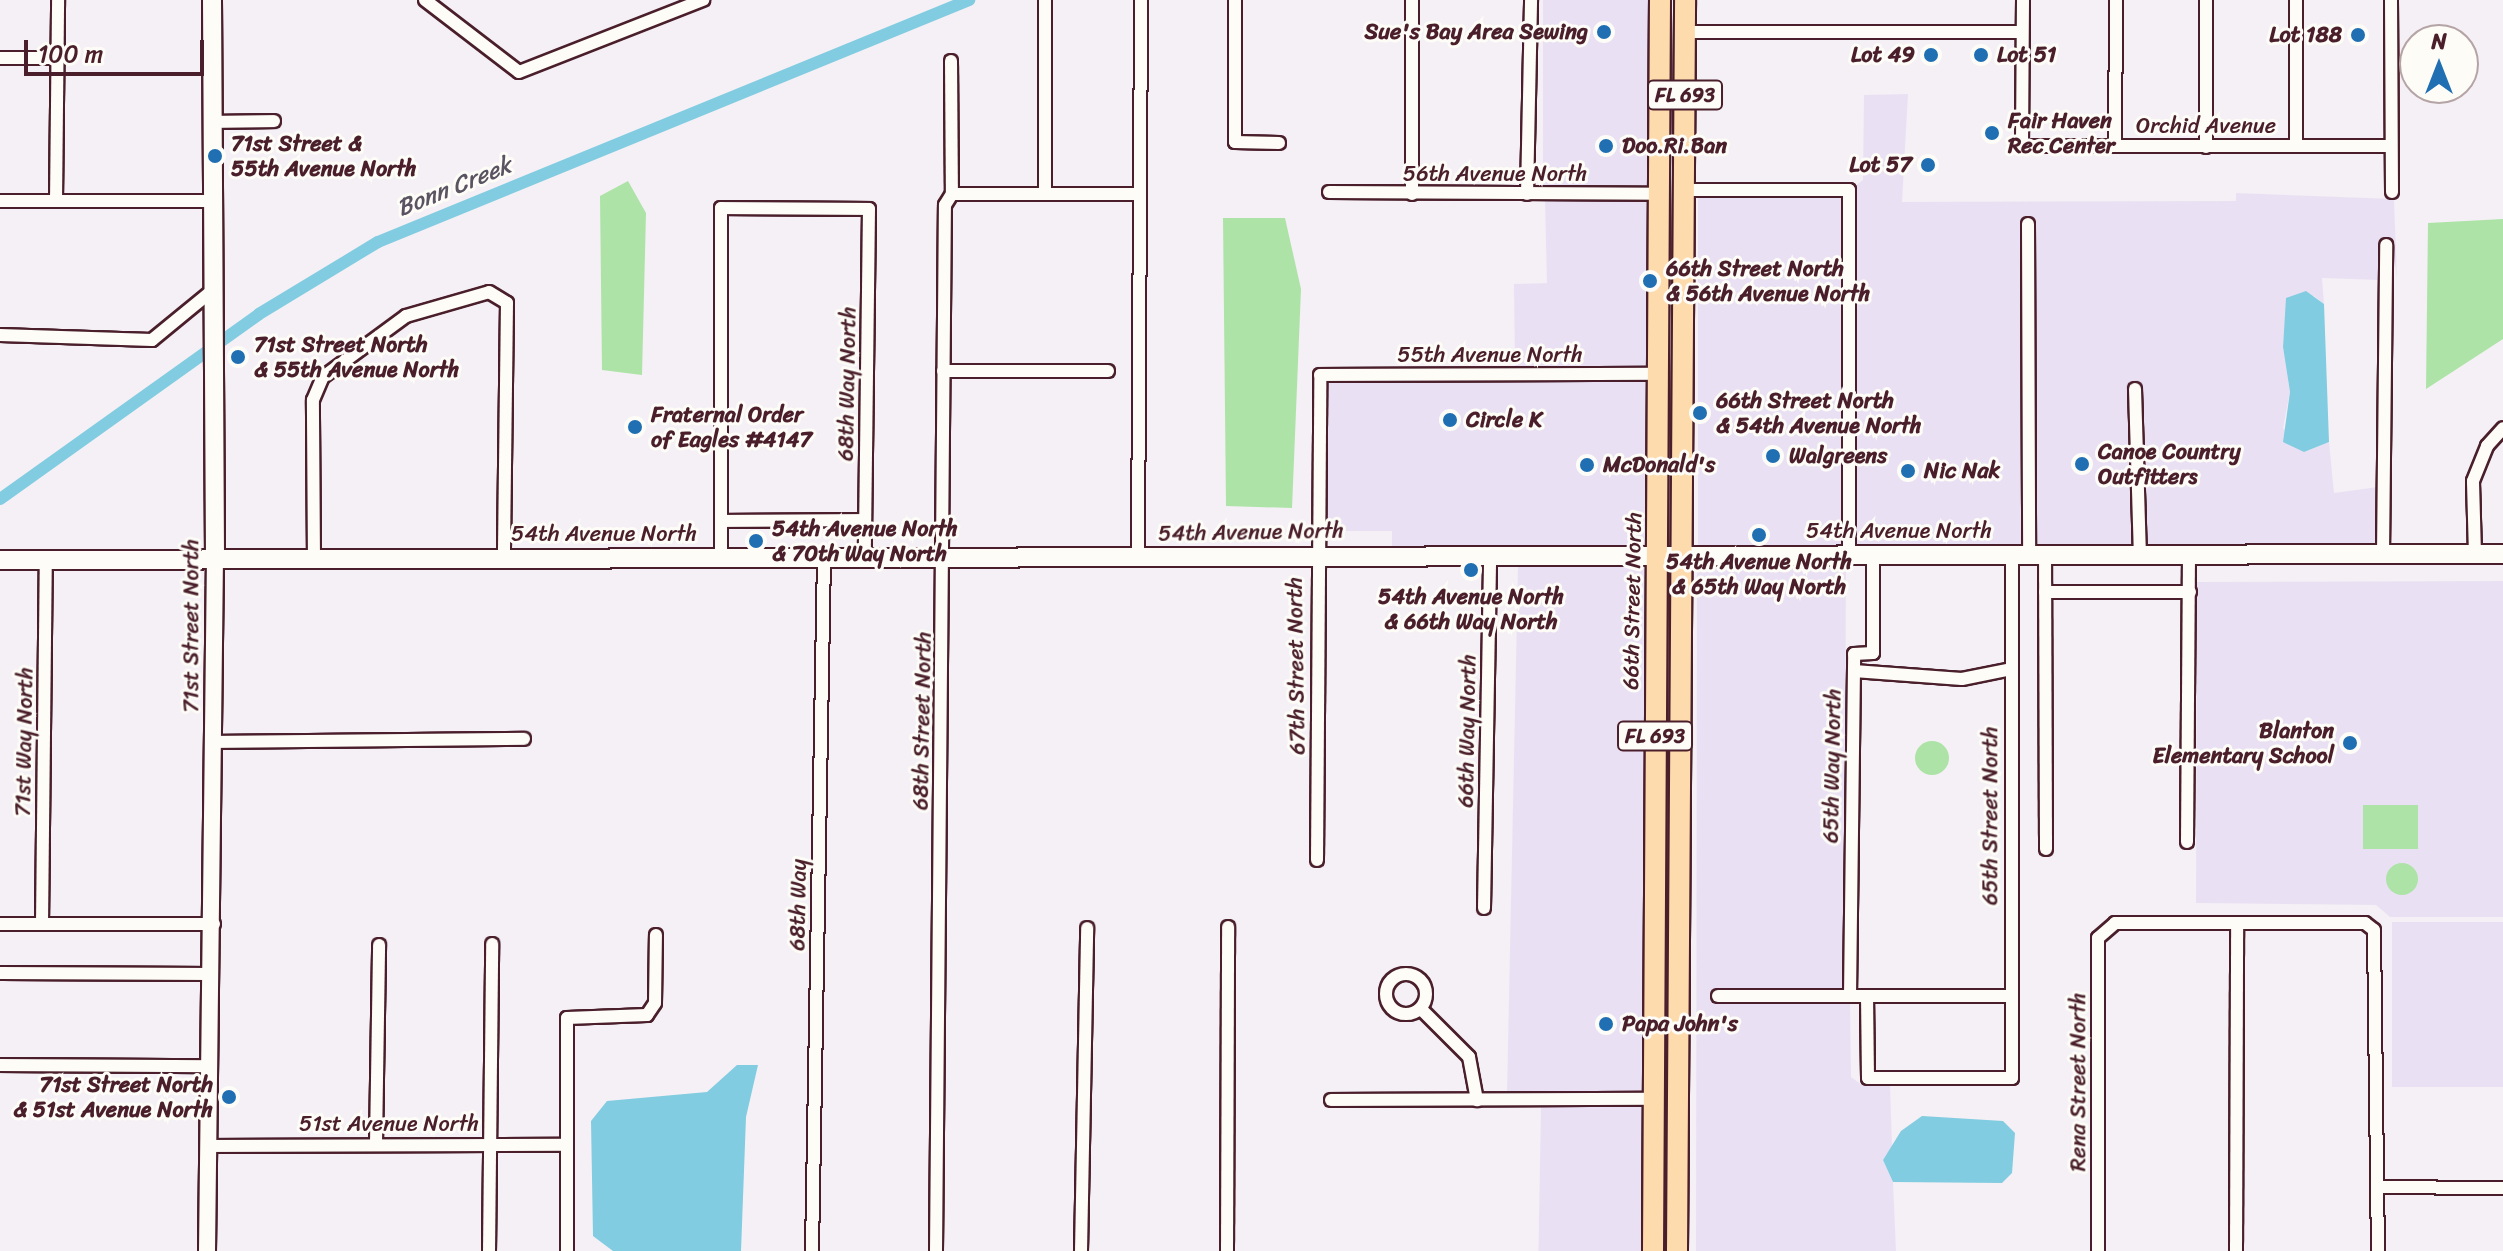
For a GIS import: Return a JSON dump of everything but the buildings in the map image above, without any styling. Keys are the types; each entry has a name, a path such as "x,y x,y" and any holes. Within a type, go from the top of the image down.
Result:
{"main road":[{"name":"71st Street North","path":"212,0 215,560"},
{"name":"66th Street North","path":"1653,1251 1660,0"},
{"name":"FL 693","path":"1677,1251 1684,556 1685,0"},
{"path":"1661,58 1672,168 1684,190"},
{"path":"1661,194 1671,235 1672,297 1684,322"},
{"name":"54th Avenue North","path":"0,560 865,560 1314,554 2503,554"},
{"path":"1655,762 1668,779 1670,823 1681,827"},
{"path":"1654,850 1667,859 1669,906 1680,921"},
{"path":"1653,931 1668,943 1668,1057 1679,1080"},
{"path":"1652,1152 1665,1187 1665,1251"}],"street":[{"path":"56,201 58,0"},
{"path":"425,0 519,72 703,0"},
{"path":"1045,0 1045,193"},
{"path":"1138,557 1141,0"},
{"path":"1235,0 1235,142 1279,143"},
{"path":"1412,0 1412,194"},
{"path":"1527,194 1531,0"},
{"path":"1685,32 2022,32 2023,0"},
{"path":"2115,146 2116,0"},
{"path":"2206,0 2206,147"},
{"path":"2296,0 2296,146"},
{"path":"2391,0 2392,192"},
{"name":"Orchid Avenue","path":"2022,32 2022,146 2390,146"},
{"path":"0,58 58,58"},
{"name":"68th Street North","path":"936,1251 945,205 952,194 951,61"},
{"path":"213,122 274,121"},
{"path":"1684,190 1849,190 1849,555"},
{"name":"56th Avenue North","path":"1329,192 1661,194"},
{"path":"952,194 1139,194"},
{"path":"0,201 213,201"},
{"name":"68th Way North","path":"722,521 721,208 869,209 865,560"},
{"path":"2028,224 2029,555 2045,592 2046,849"},
{"path":"2383,554 2386,245"},
{"path":"0,335 152,340 213,290"},
{"path":"314,560 313,400 323,377 406,316 489,292 507,303 504,558"},
{"path":"943,371 1108,371"},
{"name":"55th Avenue North","path":"1320,375 1659,374"},
{"name":"67th Street North","path":"1317,860 1314,554 1320,375"},
{"path":"2135,389 2140,555"},
{"path":"2475,554 2473,481 2487,446 2503,428"},
{"path":"721,559 722,521 865,520"},
{"name":"66th Way North","path":"1484,908 1490,555"},
{"name":"65th Way North","path":"1850,995 1854,654 1873,653 1873,555"},
{"name":"65th Street North","path":"1867,996 1868,1078 2012,1078 2008,996 2011,669 2029,555"},
{"path":"2187,842 2189,555"},
{"name":"71st Way North","path":"42,924 46,560"},
{"name":"71st Street North","path":"207,1251 214,924 215,560"},
{"name":"68th Way","path":"812,1251 824,560"},
{"path":"2045,592 2190,592"},
{"path":"1854,671 1962,679 2011,669"},
{"path":"215,742 524,739"},
{"name":"Rena Street North","path":"2098,1251 2098,938 2115,923 2237,923"},
{"path":"2236,1251 2237,923 2365,923 2374,930 2378,1251"},
{"path":"0,924 214,924"},
{"path":"1227,1251 1228,927"},
{"path":"1081,1251 1087,928"},
{"path":"567,1251 567,1018 635,1021 655,1003 656,935"},
{"path":"489,1251 492,944"},
{"path":"376,1143 379,945"},
{"path":"0,973 212,974"},
{"path":"1718,996 2008,996"},
{"path":"1421,1009 1469,1057 1477,1100"},
{"path":"0,1065 210,1066"},
{"path":"1331,1100 1652,1099"},
{"name":"51st Avenue North","path":"210,1146 376,1143 567,1145"},
{"path":"2378,1187 2503,1188"}],"shaded area":[{"path":"1543,0 1650,0 1650,187 1543,187"},
{"path":"1908,94 1902,202 2236,201 2236,193 2394,199 2397,280 2392,239 2381,238 2380,280 2322,278 2324,304 2314,296 2286,309 2283,347 2290,392 2283,428 2304,452 2329,442 2334,493 2378,487 2377,547 2146,548 2141,381 2129,382 2133,548 2035,548 2035,218 2023,217 2023,548 1855,548 1855,186 1863,180 1864,95"},
{"path":"1698,197 1843,197 1843,548 1698,548"},
{"path":"1545,201 1650,201 1649,367 1515,367 1514,284 1547,283"},
{"path":"1649,381 1648,549 1392,547 1392,531 1320,531 1324,382"},
{"path":"1648,563 1645,1092 1507,1092 1518,567 1496,565"},
{"path":"1697,563 1846,564 1844,988 1712,990 1712,1003 1850,1002 1851,1077 1862,1085 1890,1085 1892,1146 1883,1160 1893,1182 1896,1251 1696,1251"},
{"name":"Blanton Elementary School","path":"2503,581 2503,917 2390,917 2376,905 2196,903 2197,582"},
{"path":"2392,922 2503,922 2503,1087 2392,1087"},
{"path":"1541,1105 1644,1107 1641,1251 1538,1251"}],"green space":[{"path":"628,181 646,213 642,375 602,370 600,196"},
{"path":"1223,218 1285,218 1301,289 1292,508 1226,506"},
{"path":"2503,219 2503,339 2426,389 2428,223"},
{"path":"1932,741 1944,746 1949,758 1944,770 1932,775 1920,770 1915,758 1920,746"},
{"path":"2363,805 2418,805 2418,849 2363,849"},
{"path":"2402,863 2413,868 2418,879 2413,890 2402,895 2391,890 2386,879 2391,868"}],"water":[{"path":"2306,291 2324,304 2329,442 2304,452 2283,442 2290,392 2283,347 2286,298"},
{"path":"737,1065 758,1065 746,1117 741,1251 613,1251 593,1236 591,1121 607,1101 707,1092"},
{"path":"1922,1116 2003,1121 2015,1133 2012,1173 2002,1183 1893,1182 1883,1160 1901,1131"}],"waterway":[{"name":"Bonn Creek","path":"0,499 259,314 378,242 969,0"}],"place":[{"name":"Sue's Bay Area Sewing","path":"1604,32"},
{"name":"Lot 188","path":"2358,35"},
{"name":"Lot 49","path":"1931,55"},
{"name":"Lot 51","path":"1981,55"},
{"name":"Fair Haven Rec Center","path":"1992,133"},
{"name":"Doo.Ri.Ban","path":"1606,146"},
{"name":"71st Street & 55th Avenue North","path":"215,156"},
{"name":"Lot 57","path":"1928,165"},
{"name":"66th Street North & 56th Avenue North","path":"1650,281"},
{"name":"71st Street North & 55th Avenue North","path":"238,357"},
{"name":"66th Street North & 54th Avenue North","path":"1700,413"},
{"name":"Circle K","path":"1450,420"},
{"name":"Fraternal Order of Eagles #4147","path":"635,427"},
{"name":"Walgreens","path":"1773,456"},
{"name":"Canoe Country Outfitters","path":"2082,464"},
{"name":"McDonald's","path":"1587,465"},
{"name":"Nic Nak","path":"1908,471"},
{"name":"54th Avenue North & 65th Way North","path":"1759,535"},
{"name":"54th Avenue North & 70th Way North","path":"756,541"},
{"name":"54th Avenue North & 66th Way North","path":"1471,570"},
{"name":"Blanton Elementary School","path":"2350,743"},
{"name":"Papa John's","path":"1606,1024"},
{"name":"71st Street North & 51st Avenue North","path":"229,1097"}]}
